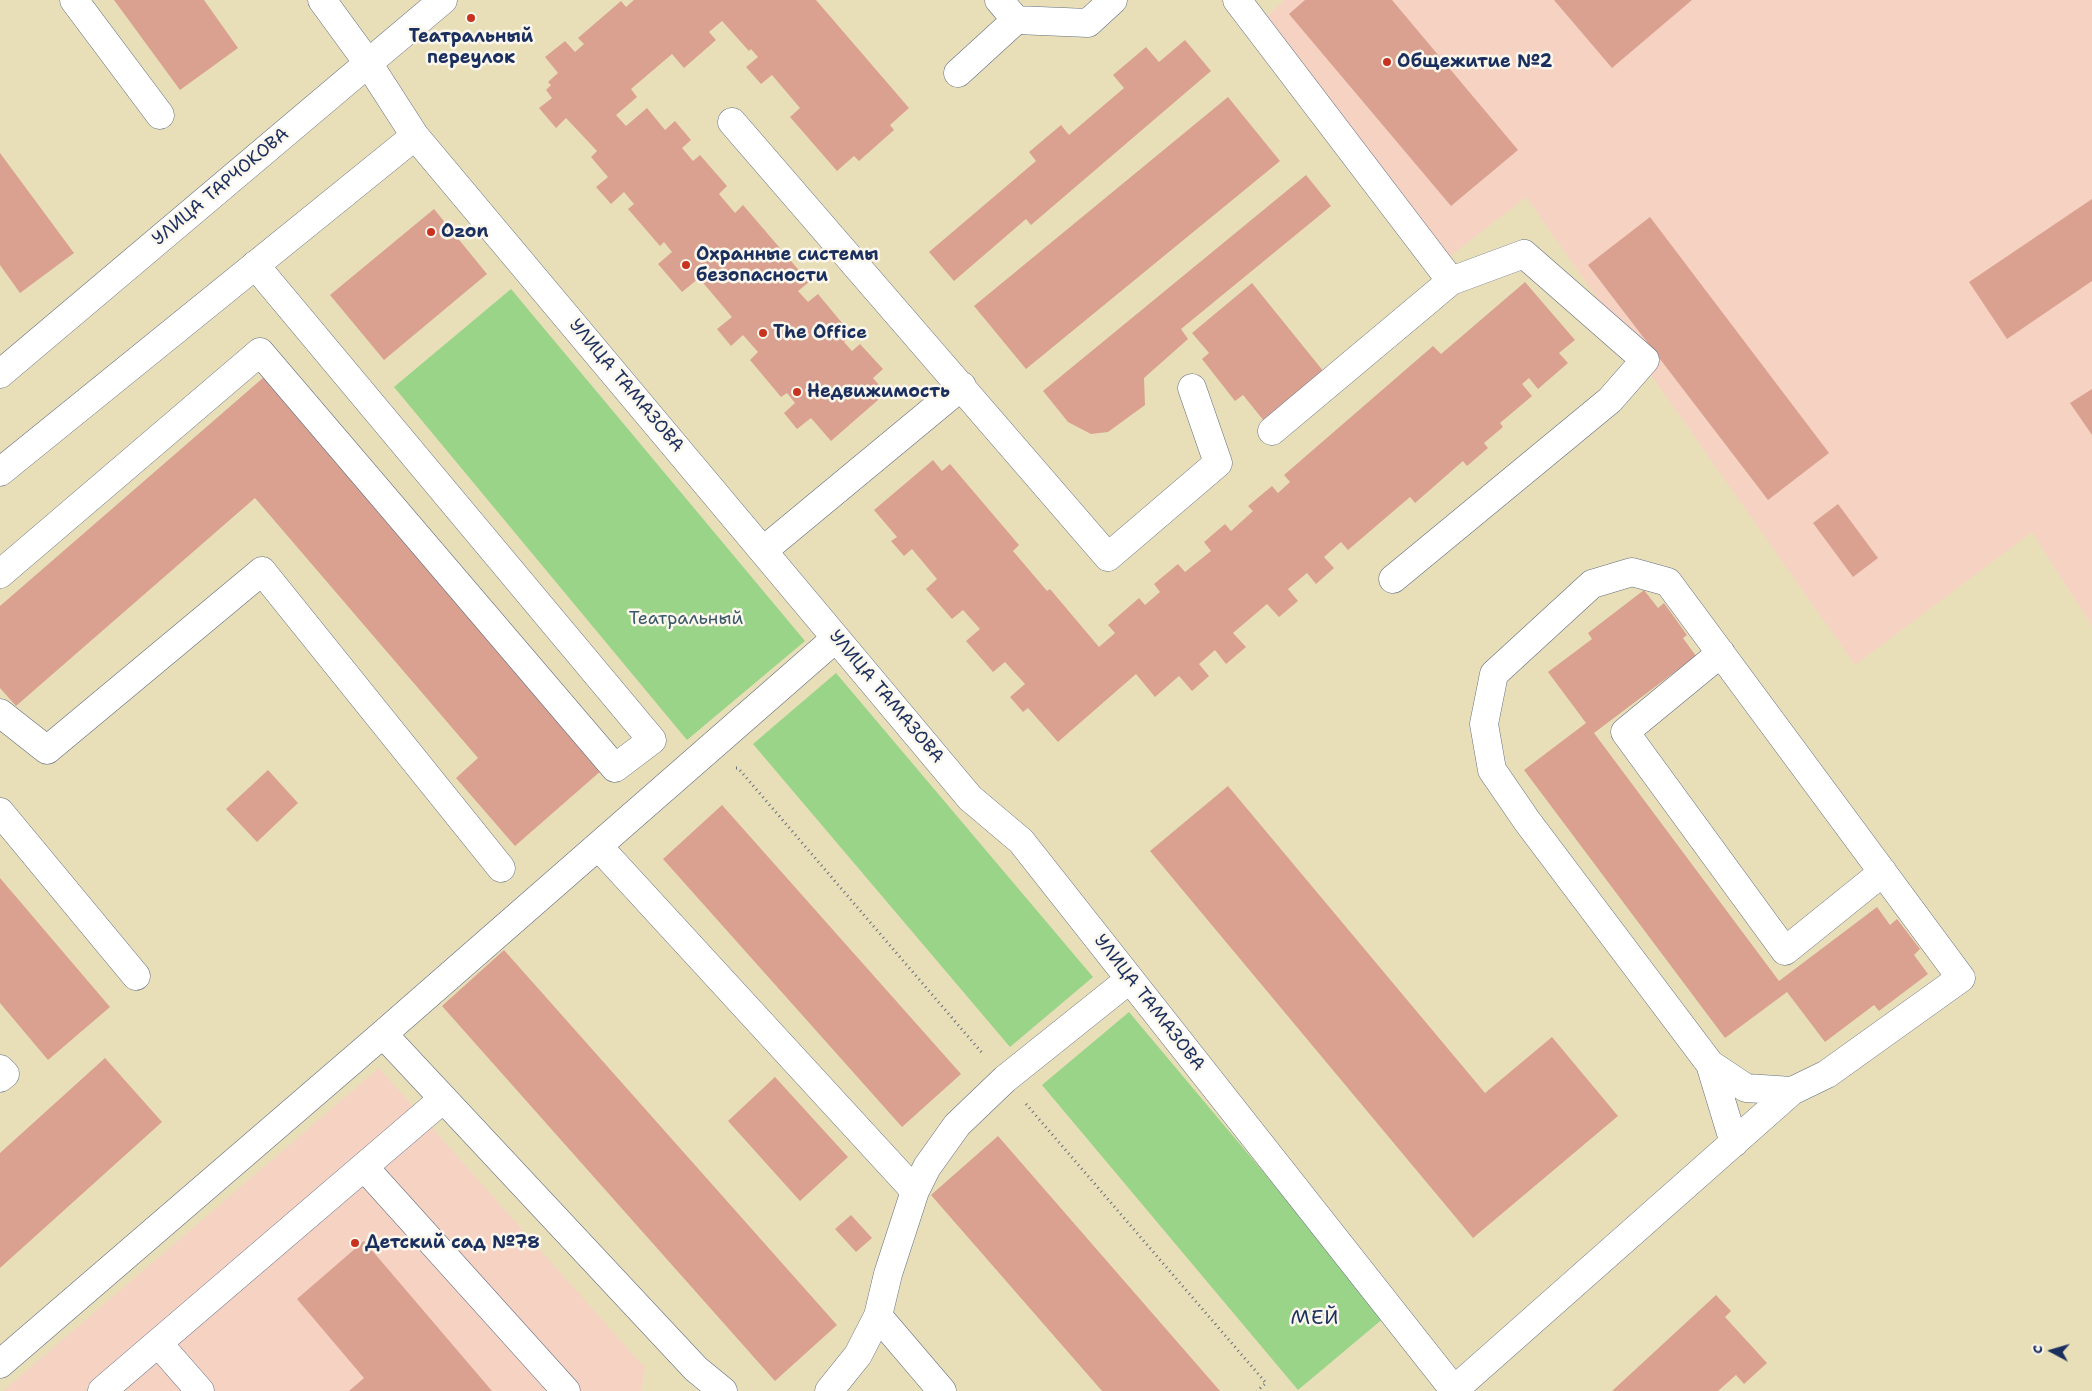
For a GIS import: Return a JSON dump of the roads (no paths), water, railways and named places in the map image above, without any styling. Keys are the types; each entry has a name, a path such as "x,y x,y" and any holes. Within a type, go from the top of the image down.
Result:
{"street":[{"path":"74,0 160,115"},
{"name":"УЛИЦА ТАМАЗОВА","path":"322,0 368,63 415,136 970,798 1021,841 1454,1390 1734,1143"},
{"name":"УЛИЦА ТАРЧОКОВА","path":"0,374 444,0"},
{"path":"958,73 1008,10 1088,23 1113,0"},
{"path":"1237,0 1451,281"},
{"path":"732,122 1108,557 1218,463 1192,388"},
{"path":"0,472 415,136"},
{"path":"1272,431 1451,281 1524,254 1645,360 1610,400 1393,579"},
{"path":"0,574 260,352 615,768 652,740 256,265"},
{"path":"764,550 962,386"},
{"path":"0,713 47,750 262,571 502,868"},
{"path":"1710,1064 1734,1143 1792,1091 1827,1074 1961,978 1668,582 1632,572 1592,584 1494,674 1484,724 1492,770 1527,821 1710,1064 1746,1088 1792,1091"},
{"path":"0,1364 383,1034 836,638"},
{"path":"1721,653 1625,732 1785,951 1883,872"},
{"path":"0,812 136,976"},
{"path":"598,846 915,1191"},
{"path":"829,1391 858,1355 878,1316 888,1274 915,1191 927,1167 957,1125 1005,1080 1130,979"},
{"path":"383,1034 696,1369 723,1391"},
{"path":"0,1069 5,1074 0,1078"},
{"path":"102,1391 365,1168 443,1099"},
{"path":"365,1168 566,1391"},
{"path":"878,1316 942,1391"},
{"path":"158,1343 200,1391"}],"place":[{"name":"Театральный переулок","path":"471,18"},
{"name":"Общежитие №2","path":"1387,62"},
{"name":"Ozon","path":"431,232"},
{"name":"Охранные системы безопасности","path":"686,265"},
{"name":"The Office","path":"763,333"},
{"name":"Недвижимость","path":"797,392"},
{"name":"Детский сад №78","path":"355,1243"}],"district":[{"name":"МЕЙ","path":"1315,1319"}],"park label":[{"name":"Театральный","path":"686,619"}]}
